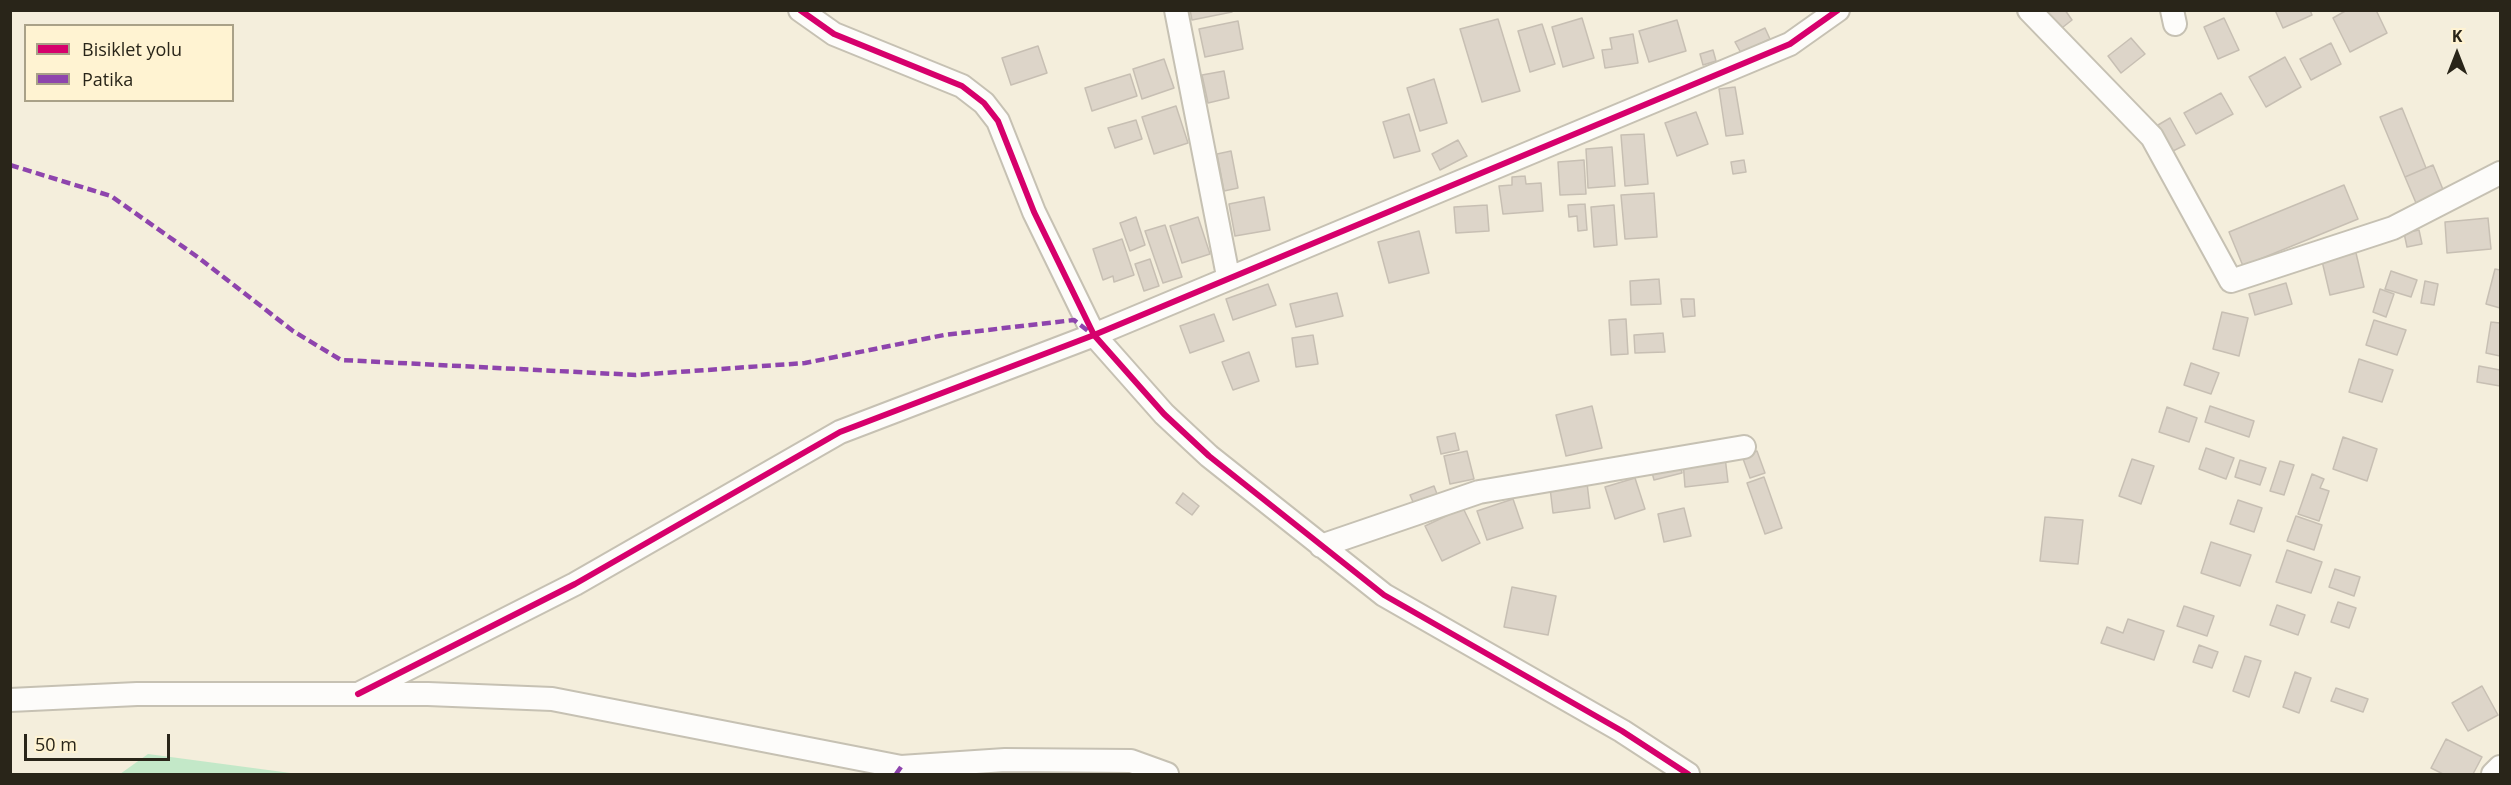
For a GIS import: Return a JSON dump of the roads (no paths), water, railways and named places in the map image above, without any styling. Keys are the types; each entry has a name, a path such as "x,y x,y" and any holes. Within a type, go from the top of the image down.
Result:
{"street":[{"path":"800,10 834,34 962,86 984,103 998,121 1034,212 1094,335 1164,414 1209,456 1384,595 1622,731 1688,774"},
{"path":"1176,10 1228,276"},
{"path":"358,694 575,584 840,432 1094,335 1228,276 1790,44 1838,10"},
{"path":"2029,10 2152,136 2231,281 2393,228 2500,173"},
{"path":"1321,546 1479,492 1744,447"},
{"path":"10,700 136,694 428,694 552,699 901,767 1005,760 1131,761 1167,774"},
{"path":"2493,774 2500,767"}]}
